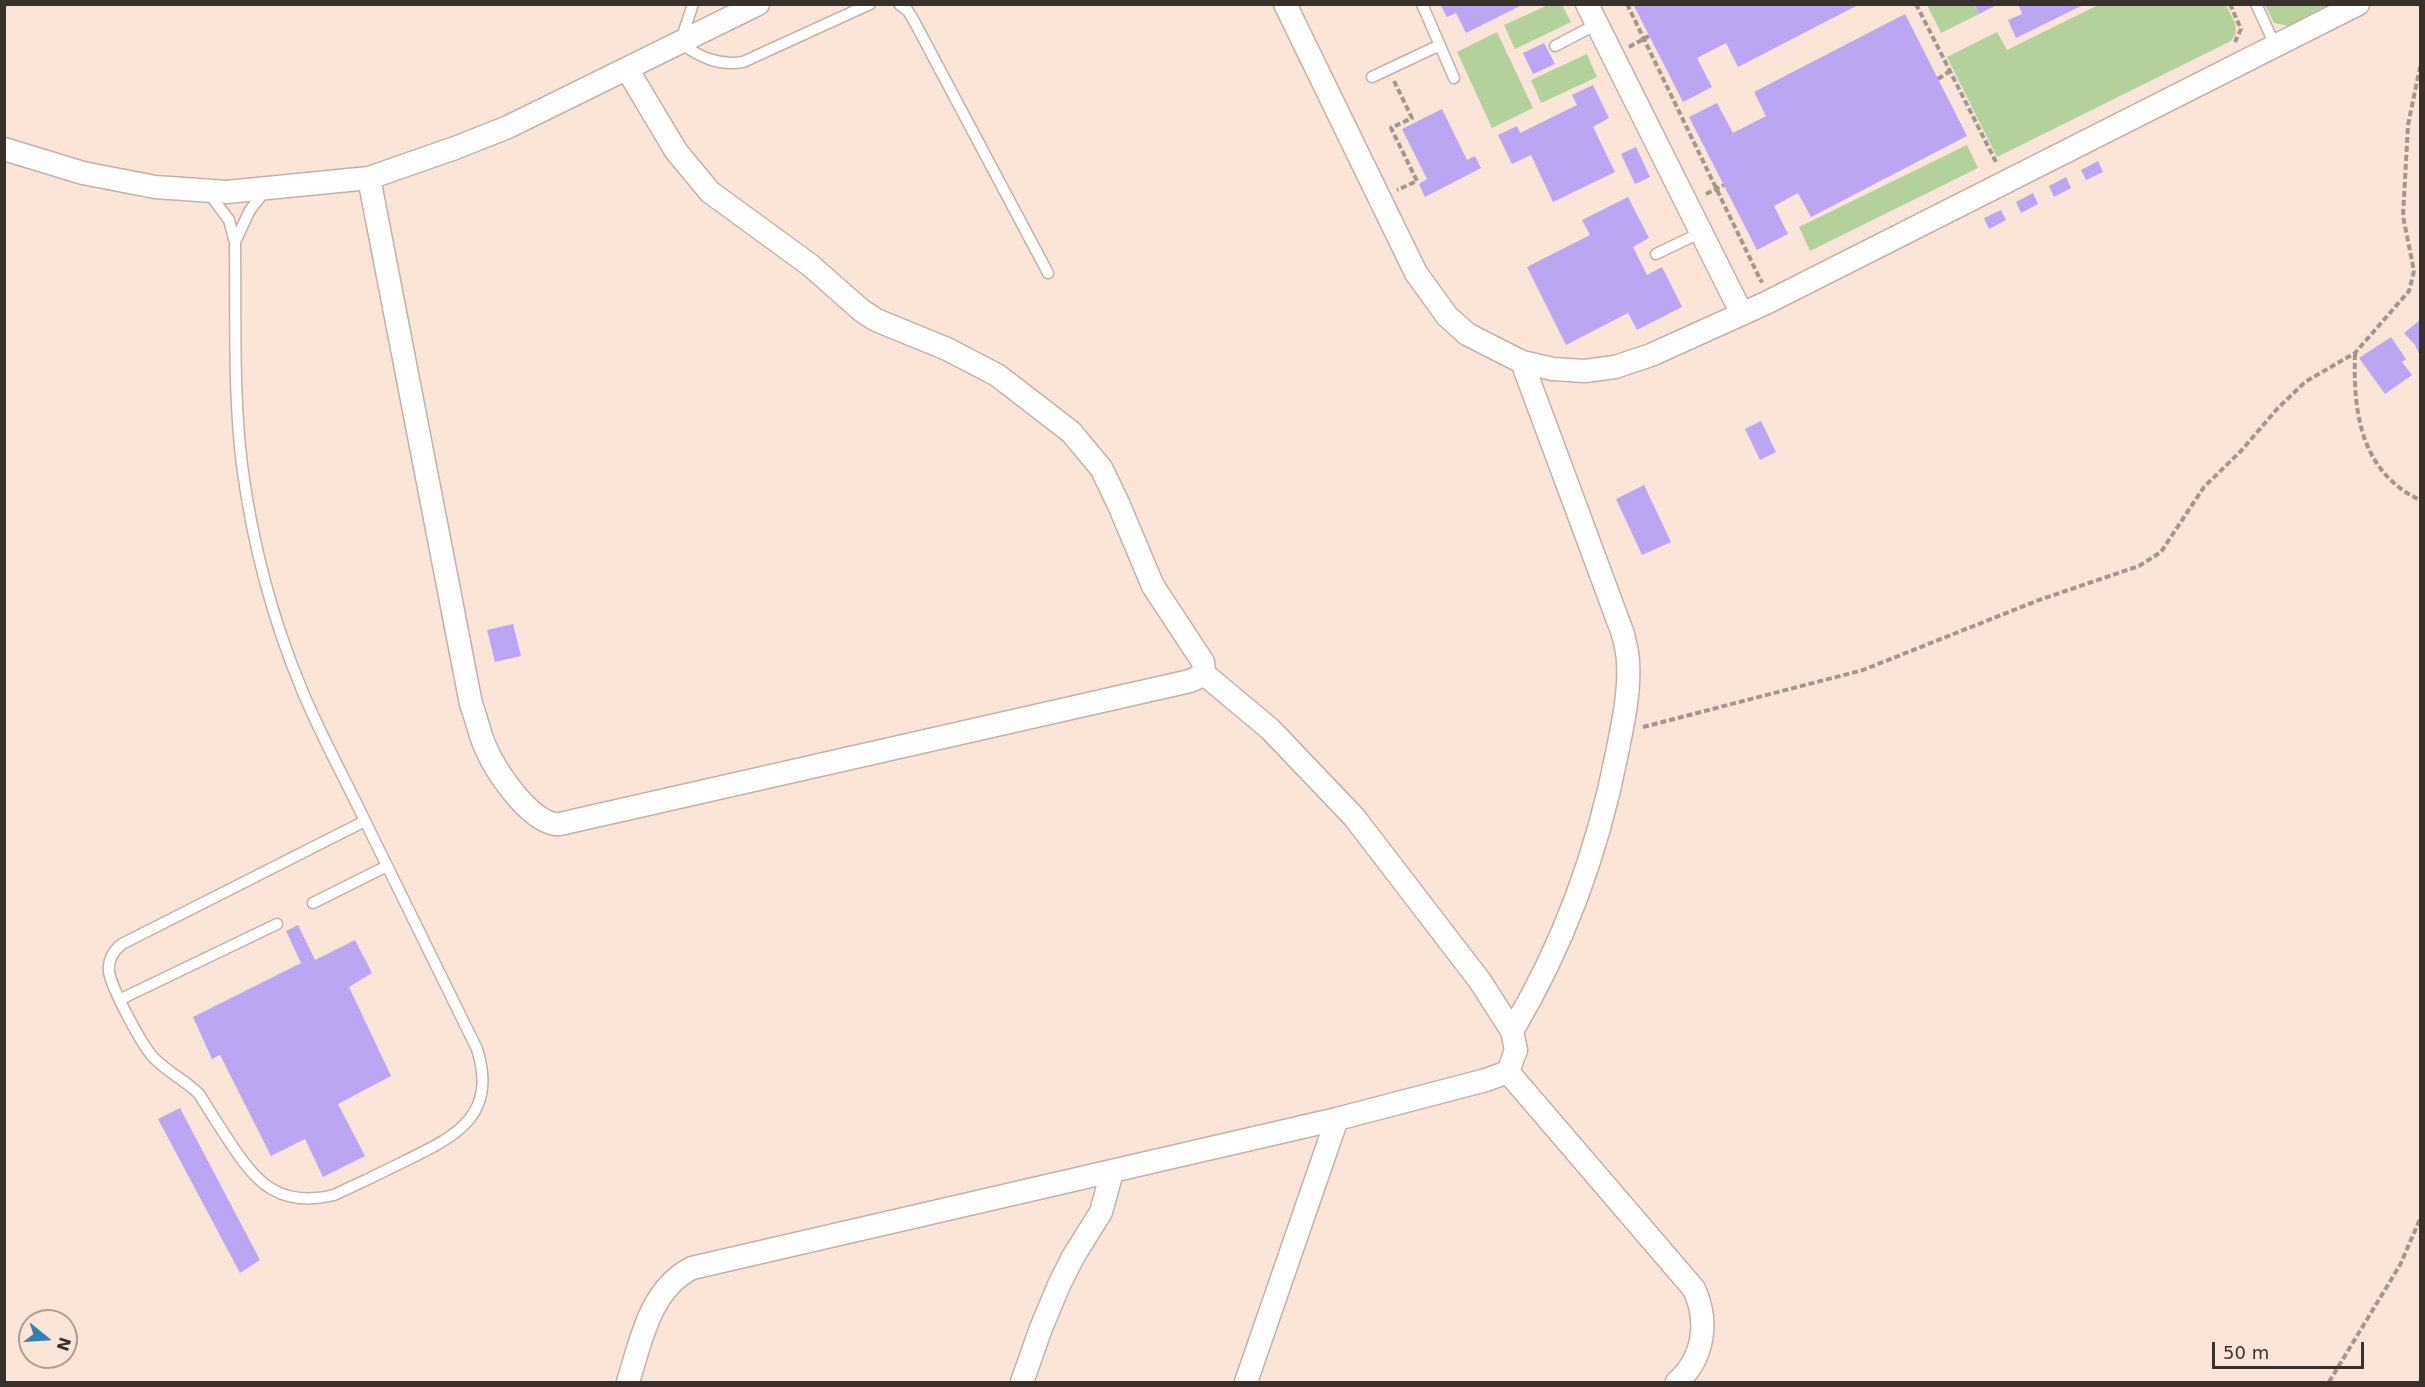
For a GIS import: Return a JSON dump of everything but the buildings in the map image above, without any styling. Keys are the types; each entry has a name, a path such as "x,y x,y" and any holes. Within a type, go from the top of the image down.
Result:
{"street":[{"path":"4,149 40,161 155,188 227,192 369,178 508,127 680,43 730,13 758,4"},
{"path":"1288,6 1416,273 1447,316 1467,334 1522,362 1553,369 1585,371 1615,367 1651,355 1742,314 2006,184 2358,4"},
{"path":"1592,14 1742,314"},
{"path":"369,178 471,704 485,746 505,779 521,801 540,817 555,824 573,821 1200,678 1203,673 1203,662 1153,586 1101,468 1071,432 997,375 972,361 894,329 869,315 810,265 710,192 676,152 627,69"},
{"path":"1512,1031 1548,968 1571,910 1609,792 1621,732 1628,661 1623,634 1522,362"},
{"path":"1203,673 1270,729 1354,817 1480,981 1512,1031 1516,1050 1508,1072"},
{"path":"628,1383 642,1335 656,1302 679,1275 692,1268 1337,1119 1486,1080 1508,1072"},
{"path":"1508,1072 1694,1288 1704,1319 1699,1349 1692,1364 1677,1383"},
{"path":"1246,1383 1337,1119"},
{"path":"1022,1383 1059,1285 1073,1257 1101,1212 1112,1172"}],"lane":[{"path":"693,4 680,43 698,55 733,64 743,62 870,4"},
{"path":"899,4 908,11 914,21 1048,273"},
{"path":"1422,4 1454,78"},
{"path":"2256,4 2275,45"},
{"path":"1556,46 1592,14"},
{"path":"1372,78 1440,45"},
{"path":"235,242 250,210 268,188"},
{"path":"207,191 229,220 235,242 238,414 250,515 260,564 277,623 302,691 477,1049 481,1062 482,1089 479,1102 465,1125 445,1142 334,1195 303,1198 273,1190 262,1183 245,1165 200,1094 156,1060 145,1048 112,981 109,964 112,956 122,944 365,821"},
{"path":"1656,254 1702,232"},
{"path":"313,903 387,866"},
{"path":"121,999 278,924"}],"path":[{"path":"1627,4 1761,281 1771,276"},
{"path":"1916,4 2006,184"},
{"path":"2230,4 2241,29 2235,43"},
{"path":"1621,732 1863,670 2039,600 2139,566 2161,552 2204,487 2241,451 2291,394 2305,382 2355,353 2402,300 2412,281 2414,271 2403,216 2408,125 2421,67"},
{"path":"1388,69 1412,118 1391,128 1417,181 1409,185"},
{"path":"1938,79 1950,71"},
{"path":"1995,162 2006,157"},
{"path":"2355,353 2353,390 2364,440 2388,479 2421,500"},
{"path":"2329,1383 2400,1265 2421,1220"}],"green space":[{"path":"1548,5 1562,5 1571,22 1515,49 1504,25"},
{"path":"1927,5 1974,5 1979,14 1941,33"},
{"path":"2098,5 2226,5 2235,23 2236,33 2231,41 1997,157 1947,57 1997,32 2007,50"},
{"path":"2265,5 2344,5 2297,28 2274,23"},
{"path":"1497,32 1533,108 1492,128 1457,52"},
{"path":"1587,54 1597,77 1541,103 1531,80"},
{"path":"1967,145 1978,168 1810,251 1799,227"}]}
